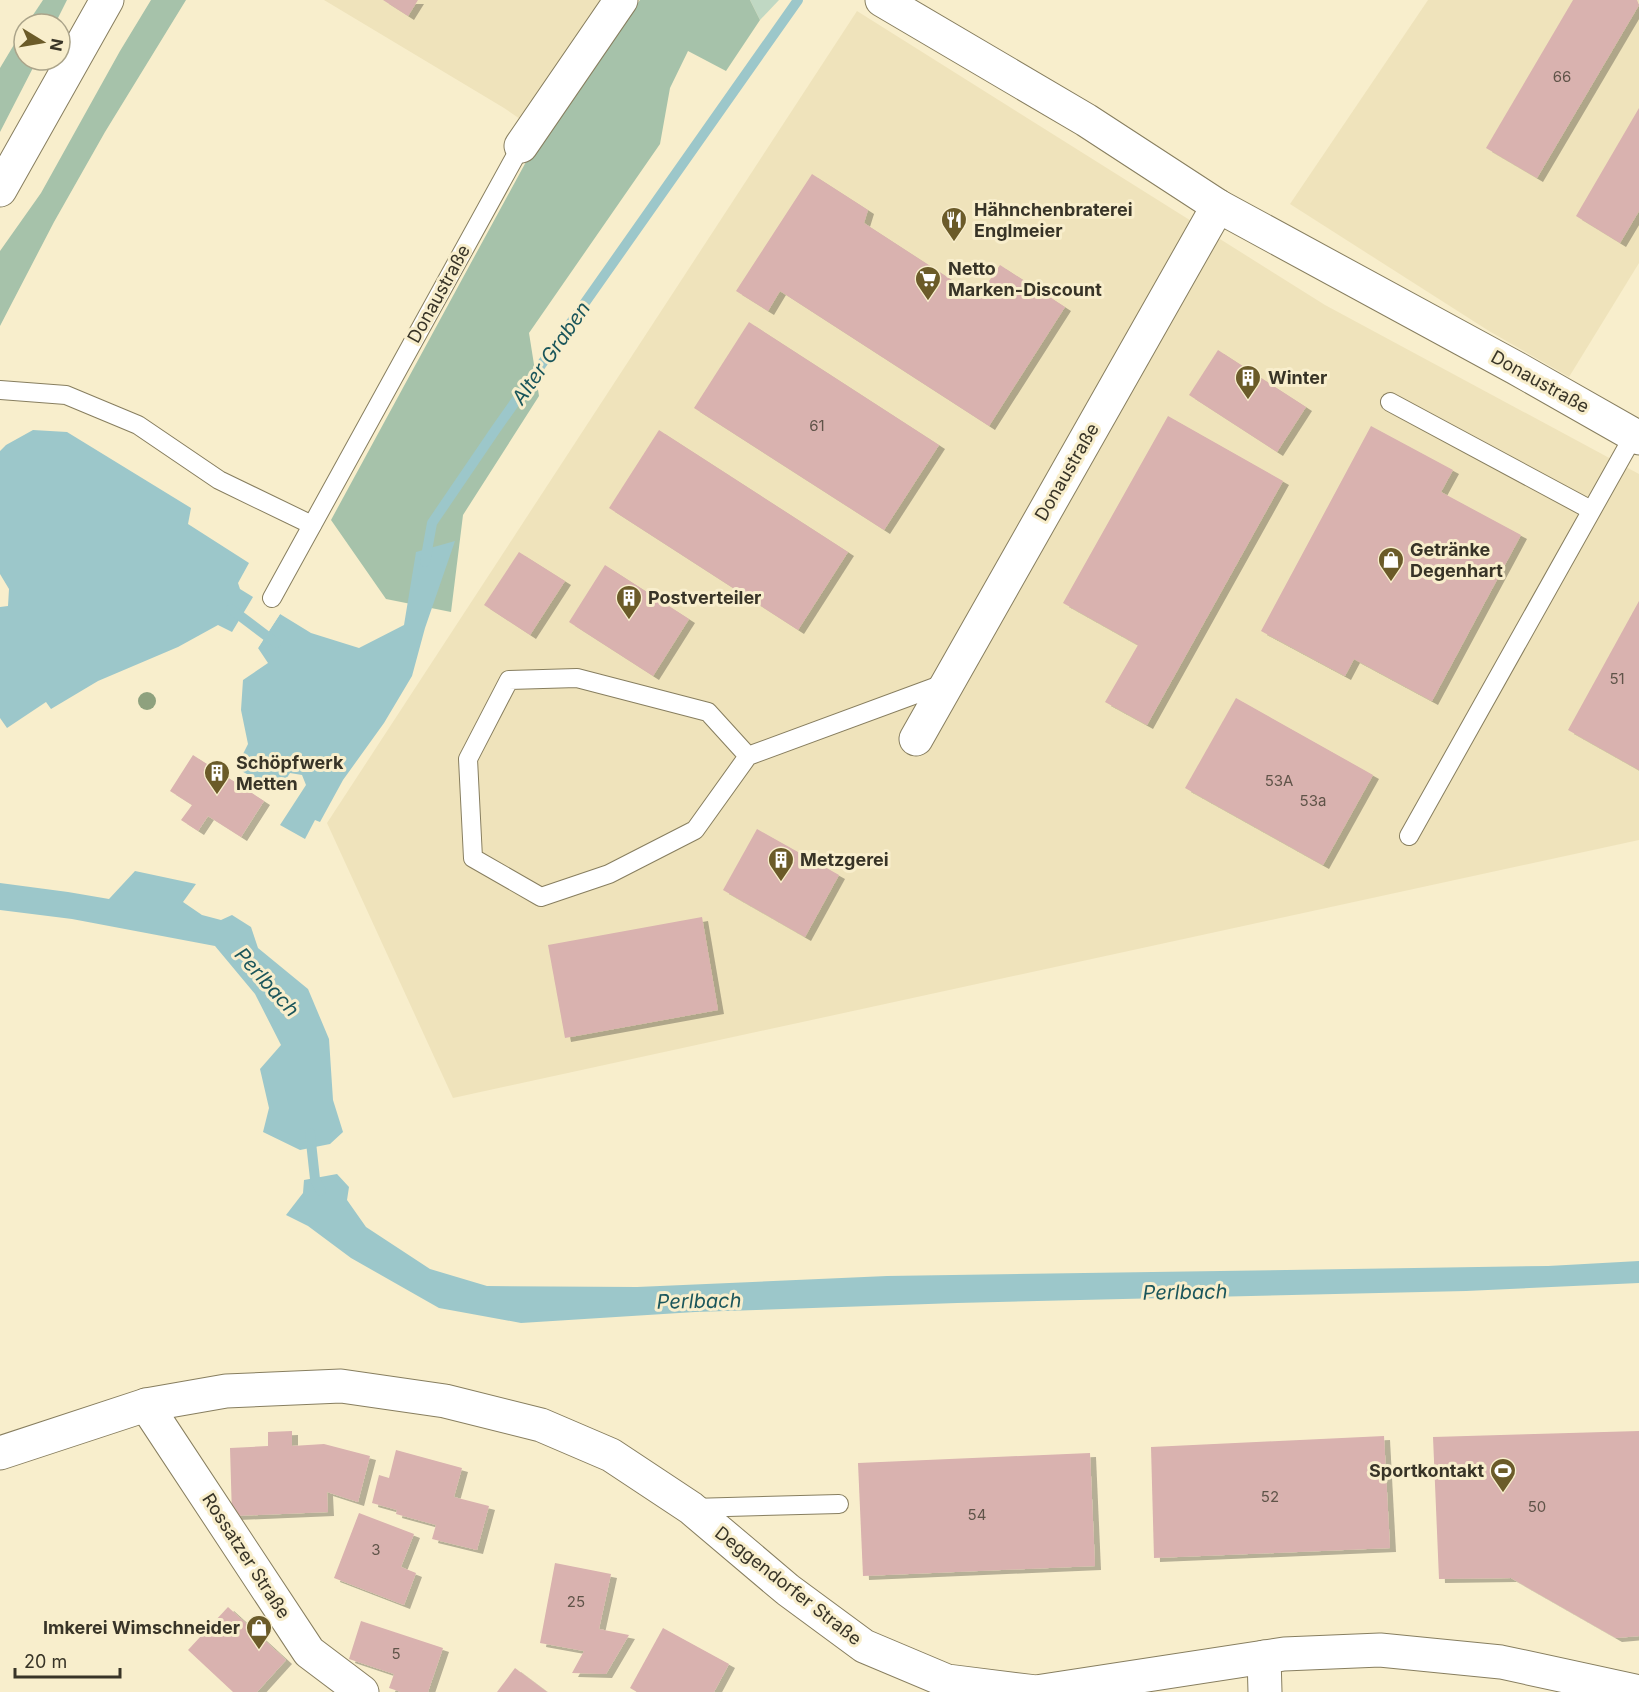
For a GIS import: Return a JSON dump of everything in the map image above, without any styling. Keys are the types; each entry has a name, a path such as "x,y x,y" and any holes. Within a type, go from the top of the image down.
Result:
{"street":[{"path":"0,190 107,0"},
{"name":"Donaustraße","path":"521,146 621,0"},
{"name":"Donaustraße","path":"882,0 1086,120 1218,206 1516,368 1636,437"},
{"name":"Donaustraße","path":"916,739 1218,206"},
{"name":"Deggendorfer Straße","path":"0,1453 146,1405 226,1391 340,1386 445,1401 541,1425 611,1455 691,1508 788,1590 864,1646 947,1681 1036,1692 1284,1654 1380,1650 1501,1662 1639,1692"},
{"name":"Rossatzer Straße","path":"146,1405 309,1652 362,1692"},
{"path":"1264,1657 1265,1692"}],"lane":[{"name":"Donaustraße","path":"272,598 521,146"},
{"path":"0,390 66,395 138,425 219,480 312,525"},
{"path":"1390,402 1592,510"},
{"path":"1409,836 1592,510 1636,437"},
{"path":"748,756 708,712 577,678 509,680 468,759 473,858 541,897 609,874 695,830 748,756 947,683"},
{"path":"691,1508 839,1504"}],"shaded area":[{"path":"324,0 628,0 539,132 504,108"},
{"path":"1428,0 1639,0 1639,263 1569,377 1489,331 1290,204"},
{"path":"857,11 1325,305 1639,474 1639,840 453,1098 327,823"}],"green space":[{"path":"43,0 67,0 61,12 35,12"},
{"path":"151,0 186,0 105,132 54,222 0,326 0,251 41,193"},
{"path":"640,0 750,0 760,20 726,71 688,51 670,88 660,144 529,333 539,396 463,515 451,612 386,599 331,520 527,160"},
{"path":"750,0 779,0 760,20"},
{"path":"12,48 12,72 31,72 0,132 0,68"}],"water":[{"path":"33,430 67,432 191,508 188,524 249,563 238,583 240,589 253,597 232,632 218,625 178,647 98,681 51,709 46,702 7,728 0,718 0,607 8,606 9,589 0,574 0,451 6,445"},
{"path":"455,541 425,628 412,676 384,723 343,780 320,822 315,820 305,839 280,825 306,785 302,775 290,773 278,791 236,768 248,744 241,710 243,680 268,663 258,648 280,614 311,633 359,648 404,625 416,552"},
{"path":"135,871 196,884 183,902 202,915 221,920 232,915 251,927 258,948 308,989 329,1039 333,1100 343,1132 330,1144 300,1150 263,1132 269,1108 260,1069 281,1045 255,994 215,946 72,919 0,910 0,883 109,899"},
{"path":"337,1174 349,1187 347,1200 366,1227 430,1269 487,1286 637,1287 887,1276 1548,1266 1639,1261 1639,1283 1466,1291 957,1303 695,1312 521,1323 439,1308 351,1258 308,1226 286,1215 303,1193 304,1180"}],"pier":[{"path":"282,611 256,651 256,647"}],"building":[{"path":"383,0 418,0 408,16"},
{"path":"1573,0 1637,0 1639,5 1537,178 1486,148"},
{"path":"1639,108 1639,211 1620,243 1576,216"},
{"name":"Netto Marken-Discount","path":"812,174 868,210 864,223 978,297 1000,265 1065,307 989,426 780,291 768,311 736,291"},
{"path":"749,322 939,445 884,530 694,408"},
{"name":"Winter","path":"1218,350 1306,407 1277,452 1189,395"},
{"path":"1168,416 1283,481 1147,725 1105,702 1138,645 1063,603"},
{"name":"Getränke Degenhart","path":"1371,426 1453,470 1441,492 1521,535 1432,701 1354,659 1345,676 1261,631"},
{"path":"659,430 848,552 798,630 609,508"},
{"path":"519,552 565,581 530,635 484,605"},
{"name":"Postverteiler","path":"605,565 689,619 653,676 569,622"},
{"path":"1639,601 1639,770 1568,730"},
{"path":"1236,698 1373,775 1323,865 1185,788"},
{"name":"Schöpfwerk Metten","path":"193,755 264,801 241,837 208,816 198,831 181,820 192,805 170,791"},
{"name":"Metzgerei","path":"757,829 839,875 805,937 723,890"},
{"path":"702,917 718,1010 565,1038 548,945"},
{"path":"292,1431 292,1446 324,1444 370,1456 358,1502 327,1492 328,1512 232,1516 230,1448 268,1446 268,1432"},
{"path":"1639,1431 1639,1636 1616,1638 1511,1578 1439,1579 1433,1437"},
{"path":"1384,1436 1390,1548 1154,1558 1151,1447"},
{"path":"396,1450 462,1468 454,1497 489,1506 477,1550 432,1539 436,1525 396,1514 397,1510 372,1503 379,1475 389,1478"},
{"path":"1090,1453 1095,1566 863,1576 858,1463"},
{"path":"359,1513 414,1534 401,1567 416,1573 404,1605 334,1578"},
{"path":"555,1563 611,1574 599,1629 629,1635 606,1674 572,1673 584,1651 540,1643"},
{"path":"228,1607 286,1660 257,1692 233,1692 188,1650"},
{"path":"361,1621 443,1648 428,1692 401,1692 389,1688 394,1674 349,1659"},
{"path":"663,1628 729,1664 714,1692 637,1692 630,1688"},
{"path":"515,1668 547,1692 497,1692"}],"waterway":[{"name":"Alter Graben","path":"425,562 432,523 798,0"},
{"path":"231,609 276,643"},
{"name":"Perlbach","path":"310,1133 315,1179 321,1191"}],"place":[{"name":"Hähnchenbraterei Englmeier","path":"954,243"},
{"name":"Netto Marken-Discount","path":"928,302"},
{"name":"Winter","path":"1248,401"},
{"name":"Getränke Degenhart","path":"1391,583"},
{"name":"Postverteiler","path":"629,621"},
{"name":"Schöpfwerk Metten","path":"217,796"},
{"name":"Metzgerei","path":"781,883"},
{"name":"Sportkontakt","path":"1503,1494"},
{"name":"Imkerei Wimschneider","path":"259,1651"}]}
